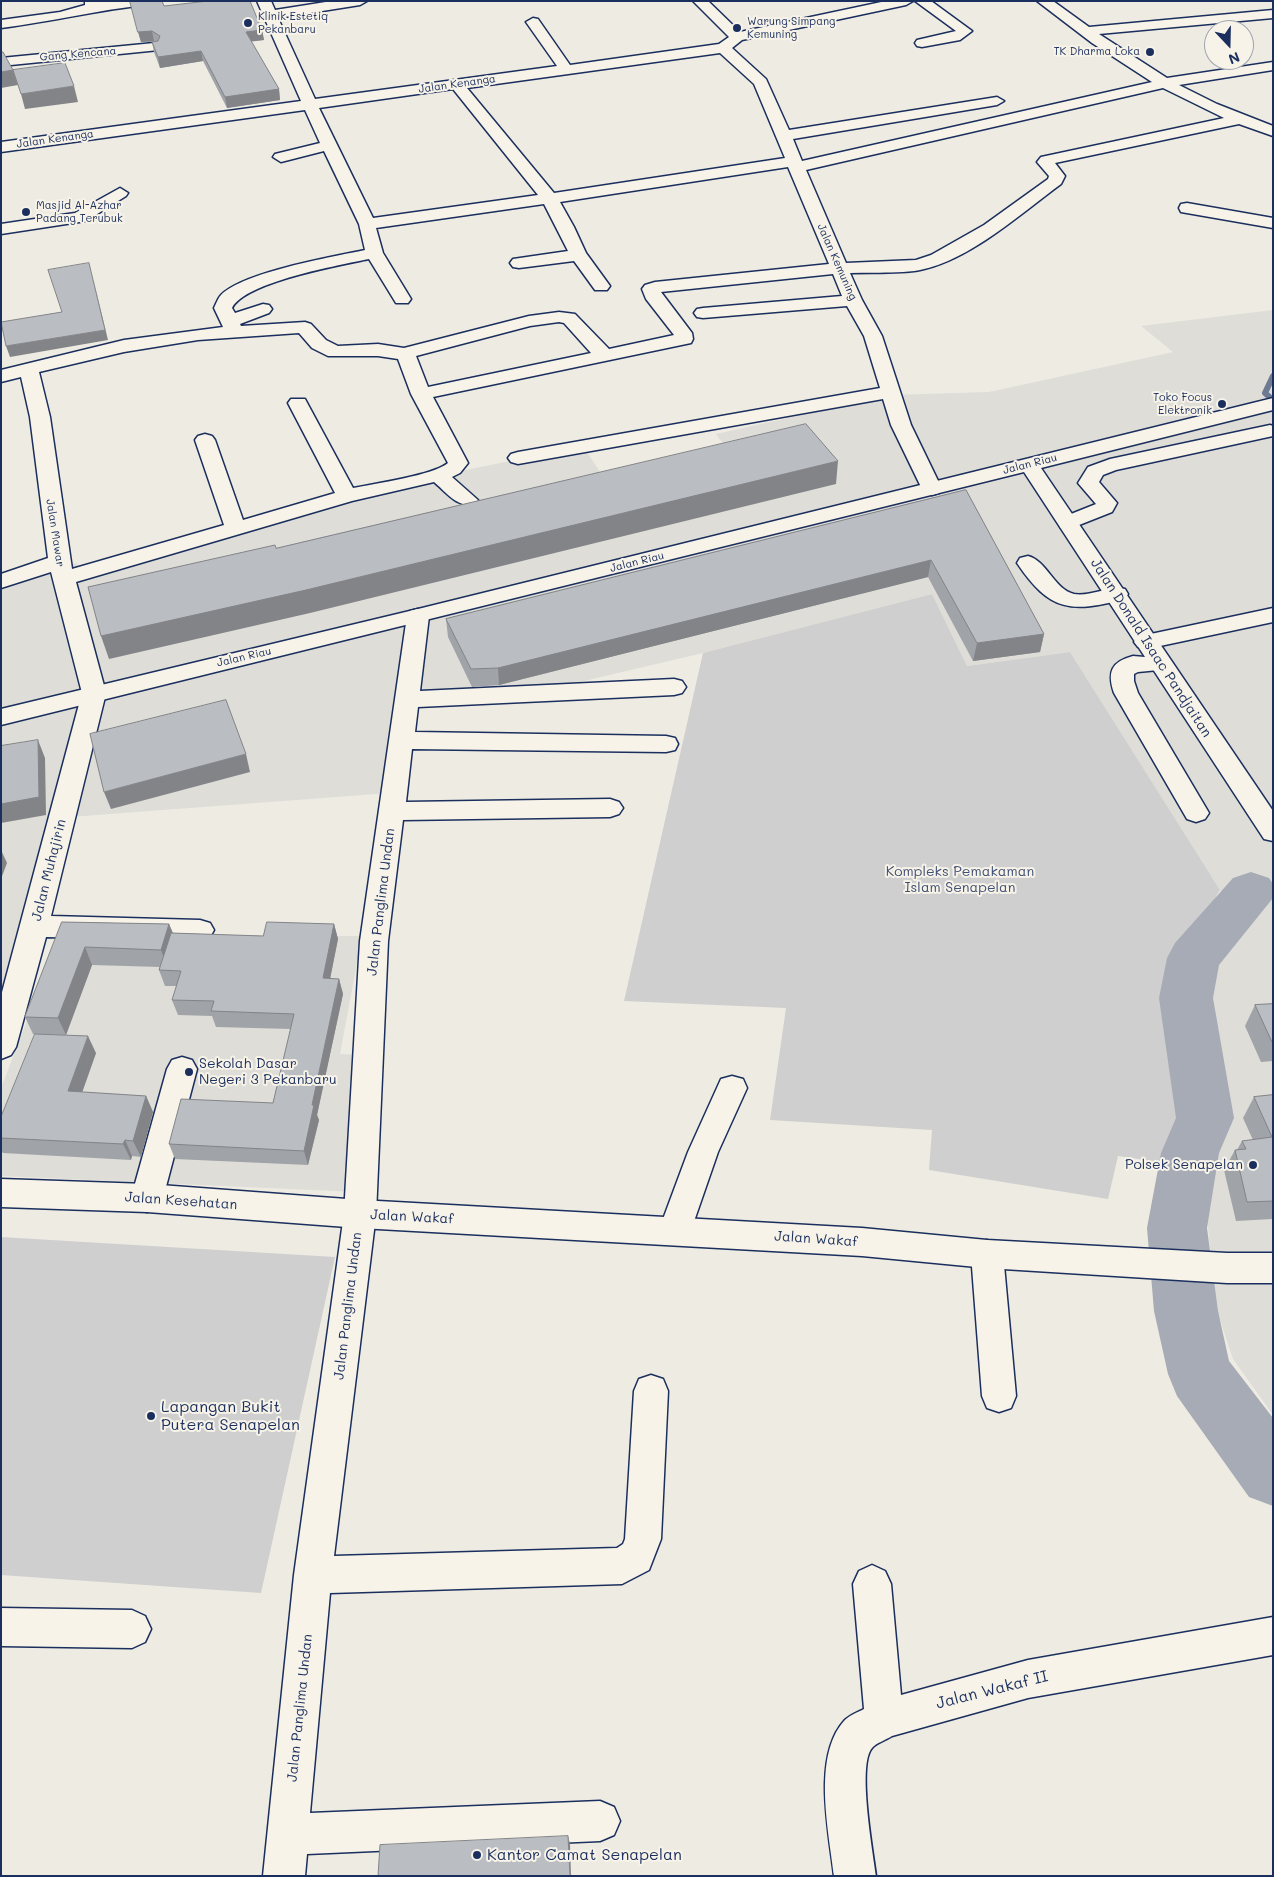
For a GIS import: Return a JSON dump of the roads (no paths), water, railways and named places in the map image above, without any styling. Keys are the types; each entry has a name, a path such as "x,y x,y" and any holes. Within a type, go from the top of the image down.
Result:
{"street":[{"path":"1,24 61,16 92,4 146,1"},
{"path":"264,1 329,145 368,224 374,253 402,299"},
{"path":"270,15 360,1"},
{"path":"700,1 738,36"},
{"path":"830,1 846,13"},
{"path":"723,48 738,36 906,1"},
{"path":"922,1 966,31 955,37 922,43"},
{"path":"1044,1 1086,32 1165,83 1238,120 1273,131"},
{"path":"1086,32 1130,26 1273,14"},
{"path":"533,22 566,69"},
{"name":"Gang Kencana","path":"1,62 154,47"},
{"name":"Jalan Kenanga","path":"1,146 723,48"},
{"name":"Jalan Kemuning","path":"723,48 761,82 853,300 873,336 885,369 889,392 901,425 932,488"},
{"path":"368,224 794,164 1165,83 1273,66"},
{"path":"456,84 548,198 566,227 578,255 601,286"},
{"path":"783,136 996,101"},
{"path":"422,394 604,355 678,342 684,339 683,333 655,300 651,289 655,287 840,268 918,265 944,256 1056,181 1057,176 1045,162 1048,160 1238,120"},
{"path":"281,157 329,145"},
{"path":"1,229 80,217 120,193"},
{"path":"1187,208 1273,223"},
{"path":"232,326 223,308 228,298 242,290 316,266 374,253"},
{"path":"519,263 578,255"},
{"path":"703,313 853,300"},
{"path":"232,326 263,309"},
{"path":"1,376 124,346 232,326 300,327 305,328 319,344 335,352 378,350 404,354 529,321 559,317 569,318 604,355"},
{"path":"1,580 61,570 236,529 347,496 438,475 453,469 458,462 422,394 410,360 404,354"},
{"name":"Jalan Mawar","path":"29,370 40,417 61,570 94,693"},
{"path":"518,458 889,392"},
{"path":"298,403 347,496"},
{"path":"1069,523 1093,511 1106,508 1107,503 1088,483 1095,471 1110,465 1271,432 1260,407"},
{"name":"Jalan Riau","path":"1,716 418,616 1260,407"},
{"path":"205,440 236,529"},
{"name":"Jalan Donald Isaac Pandjaitan","path":"1029,464 1118,594 1146,642 1273,832"},
{"path":"438,475 468,500"},
{"path":"1028,563 1052,591 1063,599 1087,601 1118,594"},
{"path":"1146,642 1273,615"},
{"name":"Jalan Panglima Undan","path":"284,1876 314,1575 360,1214 374,941 418,616"},
{"path":"1161,664 1133,664 1123,670 1122,681 1126,693 1196,813"},
{"path":"407,700 674,687"},
{"name":"Jalan Muhajirin","path":"1,1047 35,926 94,693"},
{"path":"402,740 666,744"},
{"path":"392,811 610,808"},
{"path":"35,926 200,930"},
{"path":"147,1198 182,1070"},
{"path":"674,1230 703,1152 732,1088"},
{"name":"Jalan Kesehatan","path":"1,1193 147,1198 360,1214"},
{"name":"Jalan Wakaf","path":"360,1214 674,1230 862,1242 987,1254 1227,1268 1273,1268"},
{"path":"987,1254 999,1396"},
{"path":"314,1575 622,1566 636,1557 642,1539 651,1391"},
{"path":"872,1584 884,1719"},
{"path":"1,1626 132,1628"},
{"name":"Jalan Wakaf II","path":"855,1876 846,1802 848,1755 858,1734 884,1719 1028,1679 1273,1636"},
{"path":"288,1834 600,1821"}],"waterway":[{"path":"1273,376 1265,393 1273,400"},
{"path":"1251,891 1194,958 1186,998 1205,1118 1190,1153 1177,1228 1186,1311 1200,1374 1273,1473"}],"place":[{"name":"Klinik Estetiq Pekanbaru","path":"248,23"},
{"name":"Warung Simpang Kemuning","path":"737,28"},
{"name":"TK Dharma Loka","path":"1150,52"},
{"name":"Masjid Al-Azhar Padang Terubuk","path":"26,212"},
{"name":"Toko Focus Elektronik","path":"1222,404"},
{"name":"Sekolah Dasar Negeri 3 Pekanbaru","path":"189,1072"},
{"name":"Polsek Senapelan","path":"1253,1165"},
{"name":"Lapangan Bukit Putera Senapelan","path":"151,1416"},
{"name":"Kantor Camat Senapelan","path":"477,1855"}],"park label":[{"name":"Kompleks Pemakaman Islam Senapelan","path":"960,880"}]}
